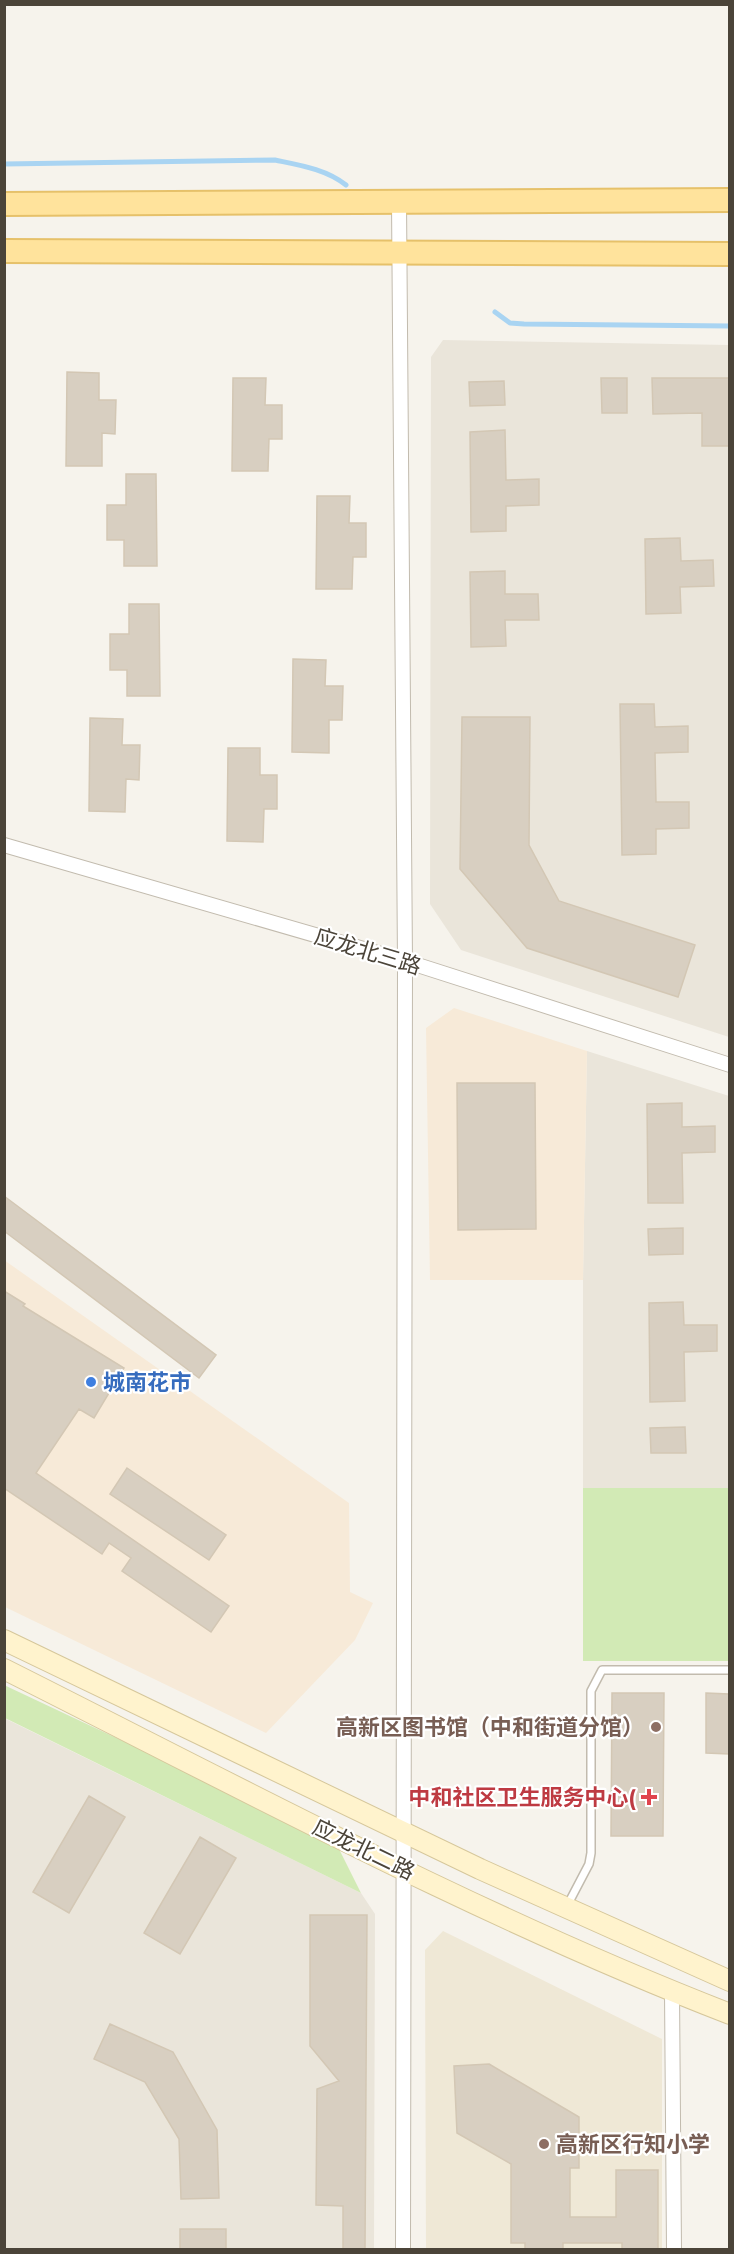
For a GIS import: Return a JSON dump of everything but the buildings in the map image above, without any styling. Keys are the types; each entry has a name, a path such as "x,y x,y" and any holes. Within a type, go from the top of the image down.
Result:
{"main road":[{"path":"4,204 729,200"},
{"path":"4,251 729,254"},
{"name":"应龙北二路","path":"4,1640 402,1832 729,1981"},
{"name":"应龙北二路","path":"4,1670 402,1869 627,1974 729,2014"}],"street":[{"path":"399,202 405,961 403,2250"},
{"name":"应龙北三路","path":"4,844 405,961 729,1065"},
{"path":"672,1991 674,2250"}],"lane":[{"path":"566,1908 589,1864 591,1853 591,1691 595,1679 602,1670 729,1670"}],"shaded area":[{"path":"443,340 729,345 729,1037 461,950 430,904 431,357"},
{"path":"454,1008 587,1051 583,1280 430,1280 426,1028"},
{"path":"587,1051 729,1096 730,1488 583,1488 583,1280"},
{"name":"城南花市","path":"4,1260 349,1503 350,1592 373,1603 355,1640 266,1733 5,1607"},
{"path":"4,1718 361,1893 375,1914 374,2249 5,2249"},
{"name":"高新区行知小学","path":"443,1931 662,2039 662,2249 426,2249 425,1950"}],"green space":[{"path":"583,1488 729,1488 729,1661 583,1661"},
{"path":"4,1685 335,1841 361,1893 5,1718"}],"waterway":[{"path":"4,164 275,160 321,171 346,185"},
{"path":"495,312 510,323 524,324 730,326"}],"place":[{"name":"城南花市","path":"91,1382"},
{"name":"高新区图书馆（中和街道分馆）","path":"656,1727"},
{"name":"中和社区卫生服务中心(","path":"649,1797"},
{"name":"高新区行知小学","path":"544,2144"}]}
